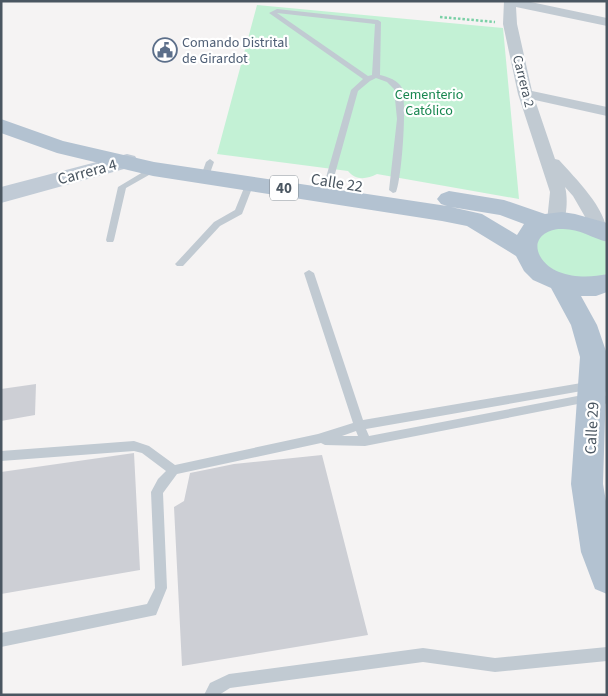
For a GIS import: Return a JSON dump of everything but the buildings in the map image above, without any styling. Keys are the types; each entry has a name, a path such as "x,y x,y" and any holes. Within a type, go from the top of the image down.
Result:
{"main road":[{"name":"Calle 22","path":"1,125 43,142 73,151 153,168 208,169 329,180 504,208 550,222"},
{"name":"Calle 22","path":"127,161 161,154 250,183 432,211 474,220 527,252"},
{"name":"40","path":"550,222 579,222 604,232"},
{"path":"527,252 526,243 529,234 536,228 550,222"},
{"name":"40","path":"527,252 538,270 561,283 606,290"},
{"name":"Calle 29","path":"561,283 584,325 594,357 600,393 587,484 598,552 607,577"}],"street":[{"path":"510,2 607,22"},
{"name":"Carrera 2","path":"510,2 510,24 525,94 558,192 550,222"},
{"path":"525,94 607,112"},
{"name":"Carrera 4","path":"48,182 64,165 73,151"},
{"name":"Carrera 2","path":"548,159 579,193 604,232"},
{"name":"Carrera 4","path":"1,195 127,161"}],"lane":[{"path":"367,79 272,13 277,11 378,22 376,76"},
{"path":"329,180 355,90 367,79 376,76 390,80 398,88 401,119 393,190"},
{"path":"110,240 122,187 153,168"},
{"path":"180,264 217,224 240,212 250,183"},
{"path":"309,273 365,441"},
{"path":"1,640 151,610 161,588 157,492 162,483 174,470 318,439 360,425 600,393"},
{"path":"318,439 365,441 600,393"},
{"path":"1,456 134,446 145,449 174,470"},
{"path":"211,695 215,688 229,681 423,655 495,665 607,654"}],"path":[{"path":"440,17 510,24"}],"green space":[{"name":"Cementerio Católico","path":"257,5 503,28 519,199 377,174 358,178 348,171 217,154"},
{"path":"565,226 602,239 607,243 607,273 601,277 565,277 544,264 536,251 538,239 548,230"}],"place":[{"name":"Comando Distrital de Girardot","path":"165,50"}]}
